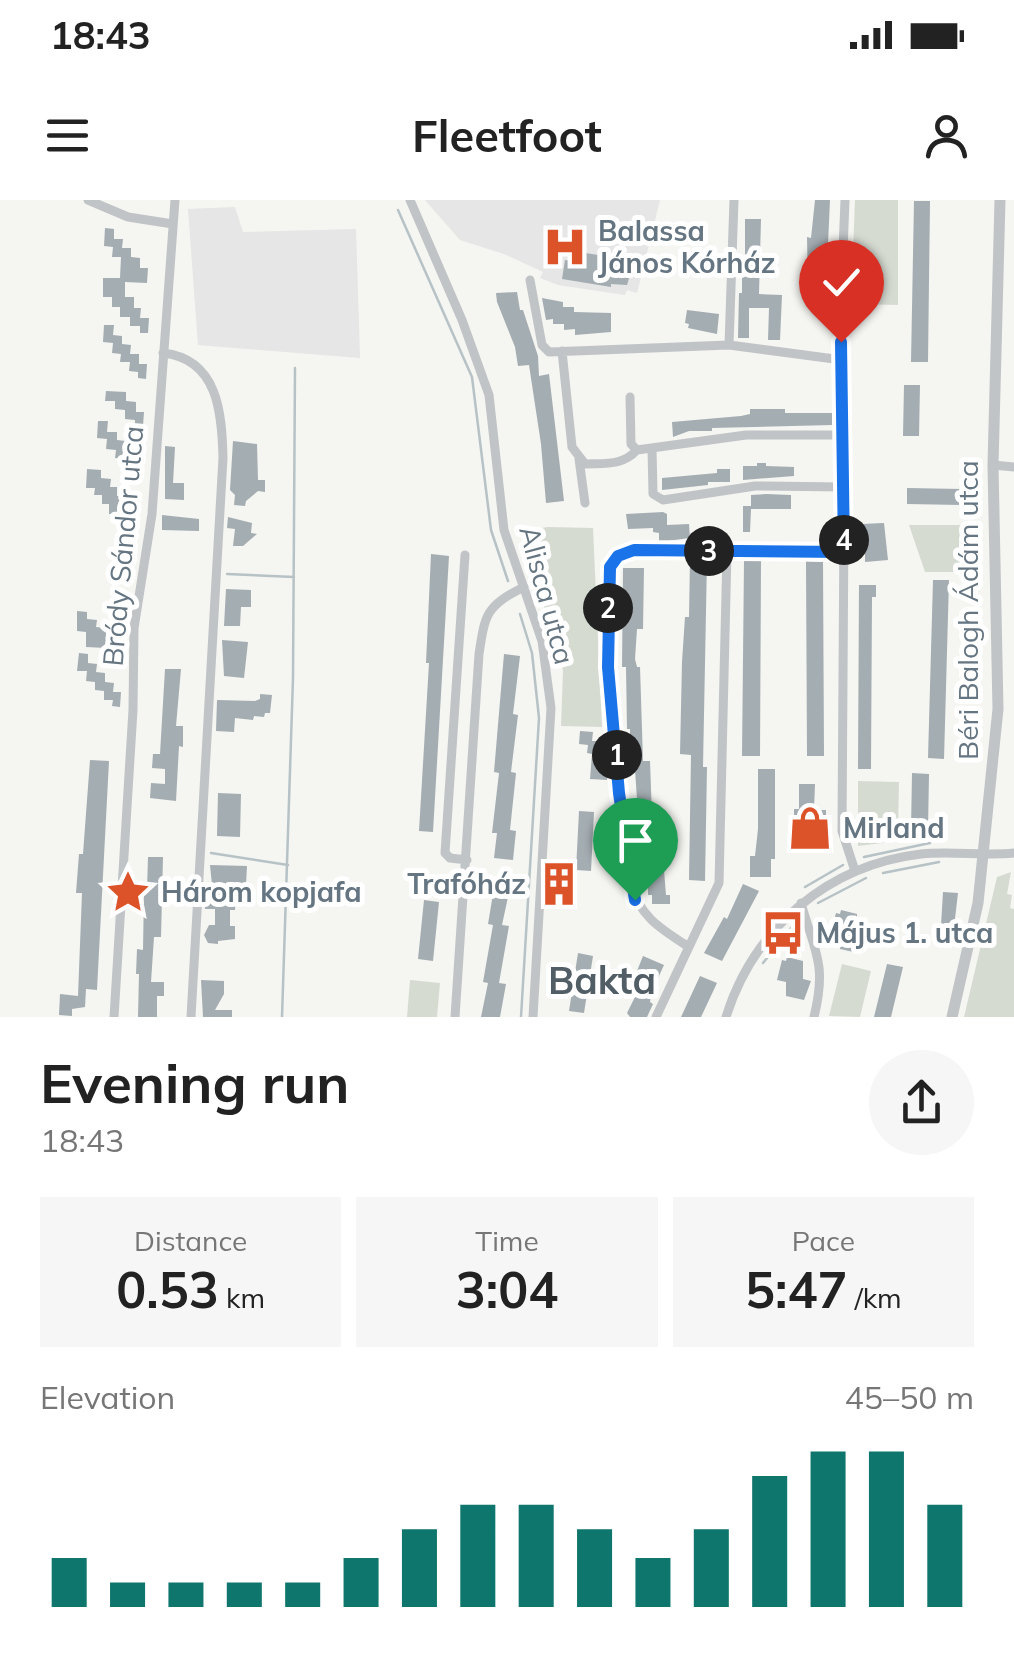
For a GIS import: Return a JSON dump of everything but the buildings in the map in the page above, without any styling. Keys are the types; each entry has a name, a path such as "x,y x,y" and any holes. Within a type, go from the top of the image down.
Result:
{"street":[{"path":"88,200 128,217 173,224"},
{"name":"Bródy Sándor utca","path":"114,1017 134,628 152,514 176,200"},
{"name":"Alisca utca","path":"410,200 489,394 504,530 542,641 551,708 533,1017"},
{"path":"729,345 734,200"},
{"path":"845,200 840,326 844,435 842,831 856,871"},
{"name":"Béri Balogh Ádám utca","path":"952,1017 975,926 998,709 992,465 1000,200"},
{"path":"530,280 542,345 549,352 729,345 842,360"},
{"path":"562,351 572,447 585,464 618,463 628,460 637,450 746,435 844,435"},
{"path":"163,353 176,355 204,371 222,419 223,458 191,1017"},
{"path":"630,397 630,444 637,450"},
{"path":"652,448 653,494 662,500 755,486 844,486"},
{"path":"578,456 584,502"},
{"path":"992,465 1014,467"},
{"path":"689,947 644,915 630,884 608,667 608,573 612,560 634,550 844,552"},
{"path":"656,1017 719,883 727,552"},
{"path":"465,555 445,853 450,858 467,860"},
{"path":"455,1017 485,618 500,599 524,588"},
{"path":"726,1017 741,977 757,952 801,903 856,871 922,854 1014,853"},
{"path":"801,903 821,965 814,1017"}],"shaded area":[{"name":"Balassa János Kórház","path":"425,200 660,200 637,293 627,290 625,295 558,285 540,278 543,272 504,254 460,240"},
{"path":"855,200 898,200 898,305 851,304"},
{"path":"235,207 243,232 356,229 360,358 198,345 188,209"},
{"path":"909,525 971,525 972,572 925,572"},
{"path":"593,528 602,727 561,726 563,670 522,531"},
{"path":"858,781 899,782 898,832 882,843 858,846"},
{"path":"1011,872 1007,894 1012,895 1010,908 1014,909 1014,1017 964,1017 997,877"},
{"path":"842,964 871,971 860,1017 829,1016"},
{"path":"410,980 440,983 437,1017 407,1017"}],"waterway":[{"path":"398,210 472,377 491,530 508,581"},
{"path":"282,1017 293,678 295,368"},
{"path":"227,574 294,577"},
{"path":"520,614 532,653 539,718 521,1017"},
{"path":"864,857 930,843"},
{"path":"211,853 288,865"},
{"path":"883,873 939,862"},
{"path":"805,887 843,865"},
{"path":"818,903 866,878"},
{"path":"763,963 795,923"}],"place":[{"name":"Balassa János Kórház","path":"565,247"},
{"name":"Mirland","path":"810,828"},
{"name":"Trafóház","path":"559,884"},
{"name":"Három kopjafa","path":"128,892"},
{"name":"Május 1. utca","path":"783,933"}],"district":[{"name":"Bakta","path":"602,981"}],"route":[{"path":"635,900 619,793 608,667 608,573 612,560 634,550 844,552 841,342"}]}
